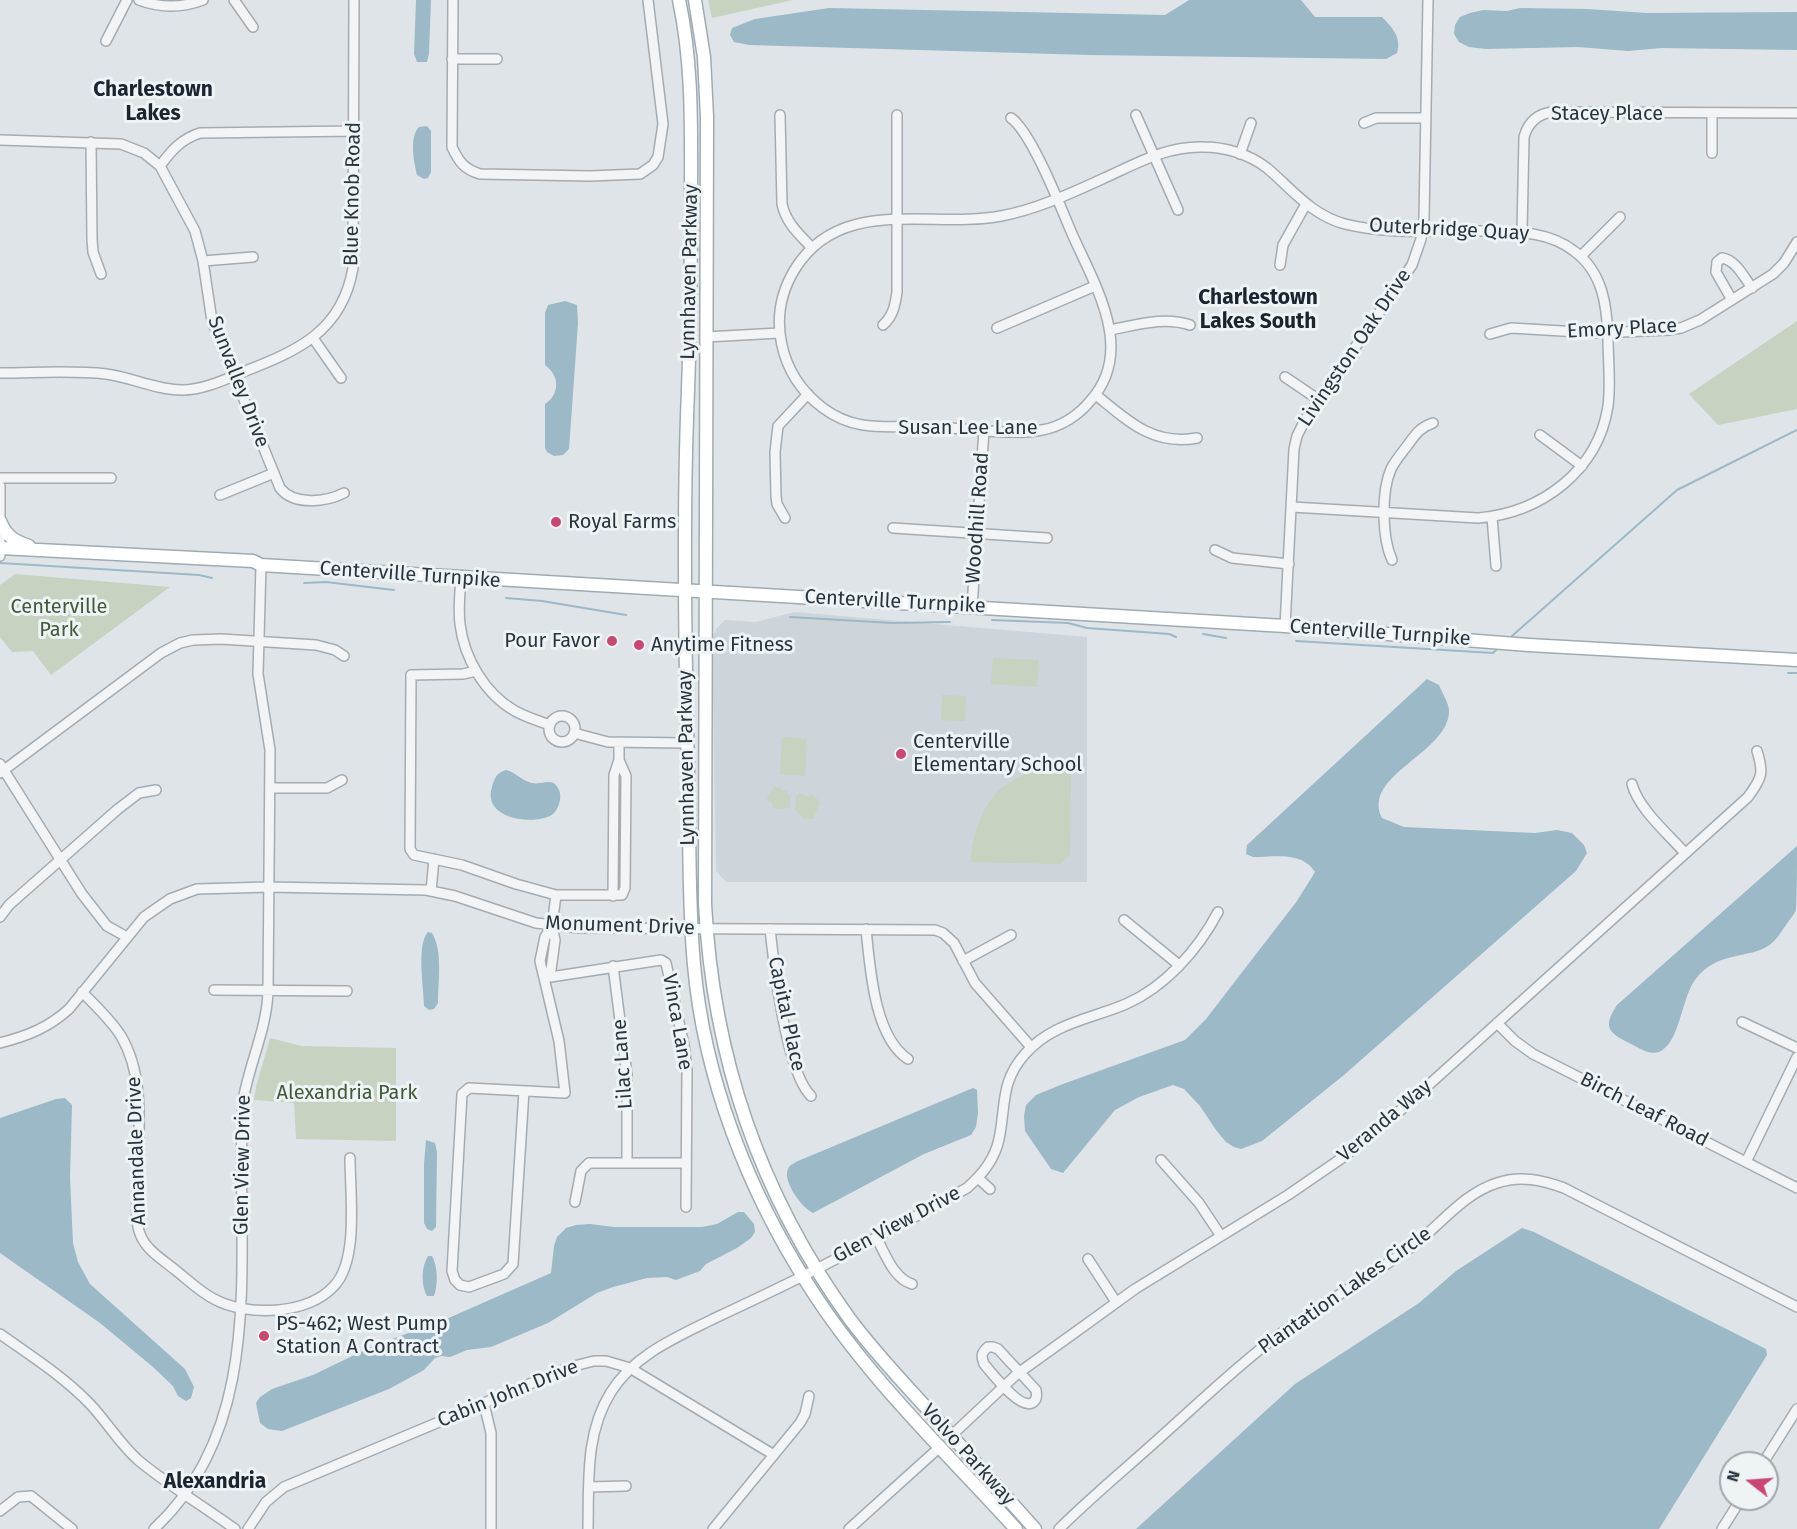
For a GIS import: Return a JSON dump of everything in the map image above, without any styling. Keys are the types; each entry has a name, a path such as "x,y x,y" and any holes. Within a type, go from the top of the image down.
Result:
{"main road":[{"name":"Lynnhaven Parkway","path":"680,0 690,68 692,128 691,310 685,483 689,890 694,968 701,1016 721,1096 750,1175 769,1216 802,1276 838,1329 891,1393"},
{"name":"Lynnhaven Parkway","path":"695,0 702,37 707,87 704,874 709,964 729,1069 770,1183 798,1237 851,1320 901,1380"},
{"path":"0,521 10,538 26,545 54,551"},
{"name":"Centerville Turnpike","path":"0,548 253,561 261,566"},
{"name":"Centerville Turnpike","path":"0,556 250,570 261,566 972,607 1285,626 1529,645 1797,660"},
{"name":"Volvo Parkway","path":"901,1380 1035,1529"},
{"name":"Volvo Parkway","path":"891,1393 1016,1529"}],"street":[{"path":"106,41 127,0"},
{"path":"139,0 170,6 203,0"},
{"path":"234,0 253,27"},
{"name":"Blue Knob Road","path":"0,373 104,374 180,390 204,387 234,376 286,355 313,338 339,310 350,282 353,262 354,0"},
{"path":"453,0 452,147 458,160 467,170 480,174 590,176 640,174 653,165 658,157 663,124 648,0"},
{"name":"Livingston Oak Drive","path":"1285,626 1296,442 1302,425 1412,265 1423,231 1428,0"},
{"path":"452,59 497,59"},
{"name":"Stacey Place","path":"1522,232 1524,137 1529,124 1534,119 1552,112 1797,113"},
{"path":"1712,114 1712,153"},
{"path":"780,115 784,213 788,222 812,248"},
{"path":"883,325 891,316 895,305 897,115"},
{"path":"1136,115 1178,210"},
{"name":"Susan Lee Lane","path":"779,333 784,357 790,370 808,394 831,414 859,425 1022,432 1048,429 1079,413 1096,395 1104,382 1110,361 1110,330 1105,309 1056,199 1022,128 1011,117"},
{"path":"1364,123 1376,118 1426,118"},
{"path":"1240,154 1251,123"},
{"path":"160,166 175,147 190,136 200,133 355,131"},
{"name":"Sunvalley Drive","path":"0,140 108,142 131,147 144,153 160,166 195,231 204,261 212,321 284,493 294,499 327,499 344,493"},
{"path":"91,142 92,239 93,252 100,274"},
{"name":"Outerbridge Quay","path":"779,333 780,307 788,281 799,263 812,248 832,233 847,226 866,221 897,219 996,217 1056,199 1154,155 1171,150 1204,147 1240,154 1265,167 1306,204 1346,224 1389,230 1535,233 1562,243 1581,256 1589,265 1600,284 1607,312 1609,392 1607,410 1598,438 1582,466 1565,483 1545,498 1519,510 1492,517 1292,507"},
{"path":"1280,265 1283,245 1306,204"},
{"path":"1581,256 1620,217"},
{"name":"Emory Place","path":"1490,334 1511,328 1568,333 1608,333 1681,328 1700,320 1778,269 1797,242"},
{"path":"204,261 253,257"},
{"path":"1732,300 1716,272 1717,262 1722,258 1734,263 1752,288"},
{"path":"997,328 1095,286"},
{"path":"1110,330 1165,321 1190,325"},
{"path":"706,337 779,333"},
{"path":"313,338 341,378"},
{"path":"1285,376 1319,400"},
{"path":"785,518 780,512 776,496 776,433 782,420 808,394"},
{"path":"1096,395 1125,418 1152,435 1171,440 1197,438"},
{"path":"1392,560 1384,539 1387,480 1394,464 1418,430 1433,423"},
{"name":"Woodhill Road","path":"972,607 984,430"},
{"path":"1540,435 1582,466"},
{"path":"220,495 274,473"},
{"path":"0,478 111,478"},
{"path":"0,486 0,556"},
{"path":"1492,517 1496,566"},
{"path":"893,528 1047,538"},
{"path":"1215,550 1232,558 1288,564"},
{"name":"Glen View Drive","path":"154,1529 186,1495 203,1465 224,1412 236,1361 242,1309 243,1101 248,1074 264,1019 268,991 270,750 258,674 261,566"},
{"path":"460,578 460,625 467,651 476,671 490,690 508,707 529,718 550,725"},
{"path":"126,937 115,932 99,917 1,769 171,648 193,640 258,640 324,647 344,656"},
{"path":"476,671 463,674 411,675 410,849 411,853 417,857 462,865 556,895 613,896 614,775 619,760 619,742"},
{"path":"564,717 573,724 574,733 567,741 559,742 550,734 550,725 556,718 564,717"},
{"path":"574,733 608,742 687,743"},
{"name":"Veranda Way","path":"951,1436 1020,1372 1116,1302 1288,1195 1345,1156 1402,1109 1654,884 1684,852 1748,796 1758,783 1762,766 1758,751"},
{"path":"270,788 327,788 342,780"},
{"path":"1632,784 1643,806 1684,852"},
{"path":"0,917 9,905 139,793 156,790"},
{"path":"431,891 434,859"},
{"name":"Monument Drive","path":"0,1042 24,1037 45,1028 64,1013 126,937 157,906 183,893 211,887 269,887 405,888 431,891 455,896 517,918 552,926 579,928 935,930 949,937 987,998 1031,1047"},
{"path":"524,1091 513,1264 504,1274 465,1287 454,1280 452,1271 462,1094 469,1088 565,1093 559,1041 540,962 545,937 552,926 556,895"},
{"name":"Glen View Drive","path":"588,1529 590,1453 597,1420 610,1392 630,1368 666,1342 802,1276 967,1188 987,1166 998,1142 1004,1094 1009,1079 1031,1047 1069,1023 1138,998 1152,990 1179,965 1218,912"},
{"path":"1124,920 1179,965"},
{"name":"Capital Place","path":"770,929 778,993 787,1034 800,1082 811,1095"},
{"path":"866,930 871,970 882,1023 895,1048 908,1059"},
{"path":"963,961 1011,935"},
{"name":"Vinca Lane","path":"544,978 661,960 666,963 684,1045 687,1071 686,1207"},
{"name":"Lilac Lane","path":"613,966 627,1075 627,1163"},
{"path":"213,990 347,991"},
{"name":"Annandale Drive","path":"82,992 121,1035 134,1069 138,1095 138,1229 144,1243 206,1295 242,1309 269,1311 295,1307 321,1298 338,1282 346,1268 350,1243 350,1158"},
{"path":"1742,1022 1797,1048"},
{"name":"Birch Leaf Road","path":"1497,1023 1515,1041 1533,1054 1797,1188"},
{"path":"1746,1162 1797,1057"},
{"path":"1161,1160 1199,1203 1221,1236"},
{"path":"575,1202 581,1171 584,1166 593,1162 686,1163"},
{"path":"978,1178 990,1189"},
{"name":"Plantation Lakes Circle","path":"1059,1529 1221,1382 1275,1338 1328,1301 1388,1264 1469,1198 1497,1183 1532,1179 1564,1188 1797,1307"},
{"path":"876,1237 897,1275 912,1284"},
{"path":"1088,1259 1116,1302"},
{"path":"0,1334 50,1368 76,1390 136,1458 234,1529"},
{"path":"988,1347 993,1347 1020,1372 1036,1390 1037,1396 1029,1404 1020,1402 984,1364 981,1357 982,1352 988,1347"},
{"name":"Cabin John Drive","path":"248,1529 266,1502 284,1487 582,1363 606,1361 630,1368 774,1455"},
{"path":"713,1529 800,1423 805,1414 809,1396"},
{"path":"484,1404 491,1433 491,1529"},
{"path":"1770,1451 1797,1408"},
{"path":"849,1529 940,1446"},
{"path":"589,1487 626,1486"},
{"path":"0,1511 18,1497 32,1491 72,1529"},
{"path":"1722,1529 1733,1511"}],"shaded area":[{"name":"Centerville Elementary School","path":"794,612 1087,637 1087,882 726,882 716,871 712,637 725,620 756,622"}],"green space":[{"path":"708,0 793,0 712,18"},
{"path":"1797,321 1797,409 1718,425 1689,394"},
{"name":"Centerville Park","path":"15,574 170,587 51,675 33,651 12,652 0,637 0,585"},
{"path":"993,658 1039,660 1037,687 991,684"},
{"path":"942,695 966,696 965,721 941,720"},
{"path":"782,737 807,739 805,776 780,774"},
{"path":"1071,767 1070,854 1061,864 970,862 982,815 989,802 999,791 1025,774 1046,768"},
{"path":"774,787 780,787 790,796 790,807 773,808 767,798"},
{"path":"800,793 808,797 812,794 820,802 813,819 804,819 795,809 796,796"},
{"name":"Alexandria Park","path":"270,1038 302,1046 396,1048 396,1141 296,1139 294,1103 254,1100"}],"water":[{"path":"416,0 431,0 427,62 417,62 414,54"},
{"path":"1189,0 1301,0 1315,17 1382,17 1397,38 1397,53 1386,59 1089,55 749,45 734,42 730,35 732,28 755,19 829,8 1165,15"},
{"path":"1520,8 1647,13 1797,12 1797,50 1662,48 1628,51 1578,47 1486,49 1469,47 1459,42 1454,34 1455,25 1460,17 1470,13"},
{"path":"427,126 431,131 431,172 428,178 424,179 417,175 413,143 419,127"},
{"path":"565,301 577,305 578,323 569,449 563,455 554,456 545,448 545,404 556,390 556,380 545,365 545,313 548,305"},
{"path":"1427,679 1439,685 1447,701 1449,711 1445,726 1436,739 1394,776 1384,789 1379,803 1382,818 1404,827 1535,833 1557,830 1572,833 1584,845 1587,853 1576,871 1344,1075 1262,1141 1241,1149 1226,1142 1200,1106 1184,1089 1173,1085 1139,1097 1115,1110 1063,1173 1051,1169 1025,1131 1026,1105 1036,1095 1185,1040 1206,1019 1297,901 1315,872 1309,865 1295,858 1253,857 1246,854 1247,845"},
{"path":"506,770 532,783 554,783 560,795 555,812 547,817 526,820 514,818 495,808 491,799 493,784 498,774"},
{"path":"1797,846 1796,910 1775,940 1767,947 1715,963 1705,970 1690,988 1672,1040 1659,1052 1645,1051 1614,1034 1609,1026 1609,1020 1617,1005"},
{"path":"428,932 432,933 438,948 439,966 438,1003 434,1009 429,1010 424,1006 421,957 424,938"},
{"path":"973,1088 977,1090 978,1113 976,1127 971,1135 924,1154 813,1213 803,1205 790,1186 787,1172 792,1164"},
{"path":"65,1098 72,1105 70,1178 73,1243 78,1262 90,1284 185,1369 194,1387 191,1398 186,1401 178,1396 173,1386 153,1367 100,1323 0,1253 0,1118"},
{"path":"426,1140 435,1143 437,1152 436,1227 432,1231 427,1229 424,1223"},
{"path":"738,1212 744,1212 754,1224 755,1232 751,1238 737,1248 706,1264 700,1271 676,1280 667,1277 647,1278 597,1293 548,1323 491,1347 467,1350 450,1357 435,1358 424,1370 389,1389 282,1431 268,1429 260,1423 256,1403 260,1397 272,1389 313,1375 373,1346 444,1320 551,1273 557,1237 566,1228 590,1224 614,1227 702,1227 717,1224"},
{"path":"1522,1228 1766,1349 1767,1355 1659,1529 1136,1529 1295,1384 1419,1303 1456,1271"},
{"path":"428,1256 432,1256 436,1270 437,1282 434,1296 427,1296 423,1281 424,1265"}],"waterway":[{"path":"1512,636 1677,490 1797,430"},
{"path":"0,563 199,575 212,578"},
{"path":"304,583 326,582 394,590"},
{"path":"506,598 542,601 626,615"},
{"path":"790,617 892,623 950,622"},
{"path":"992,620 1068,623 1087,628 1169,634 1176,637"},
{"path":"1203,634 1226,638"},
{"path":"1296,641 1493,653 1497,649"},
{"path":"1788,673 1797,673"}],"place":[{"name":"Royal Farms","path":"556,522"},
{"name":"Pour Favor","path":"612,641"},
{"name":"Anytime Fitness","path":"639,645"},
{"name":"Centerville Elementary School","path":"901,754"},
{"name":"PS-462; West Pump Station A Contract","path":"264,1336"}],"district":[{"name":"Charlestown Lakes","path":"153,102"},
{"name":"Charlestown Lakes South","path":"1258,310"},
{"name":"Alexandria","path":"215,1482"}]}
